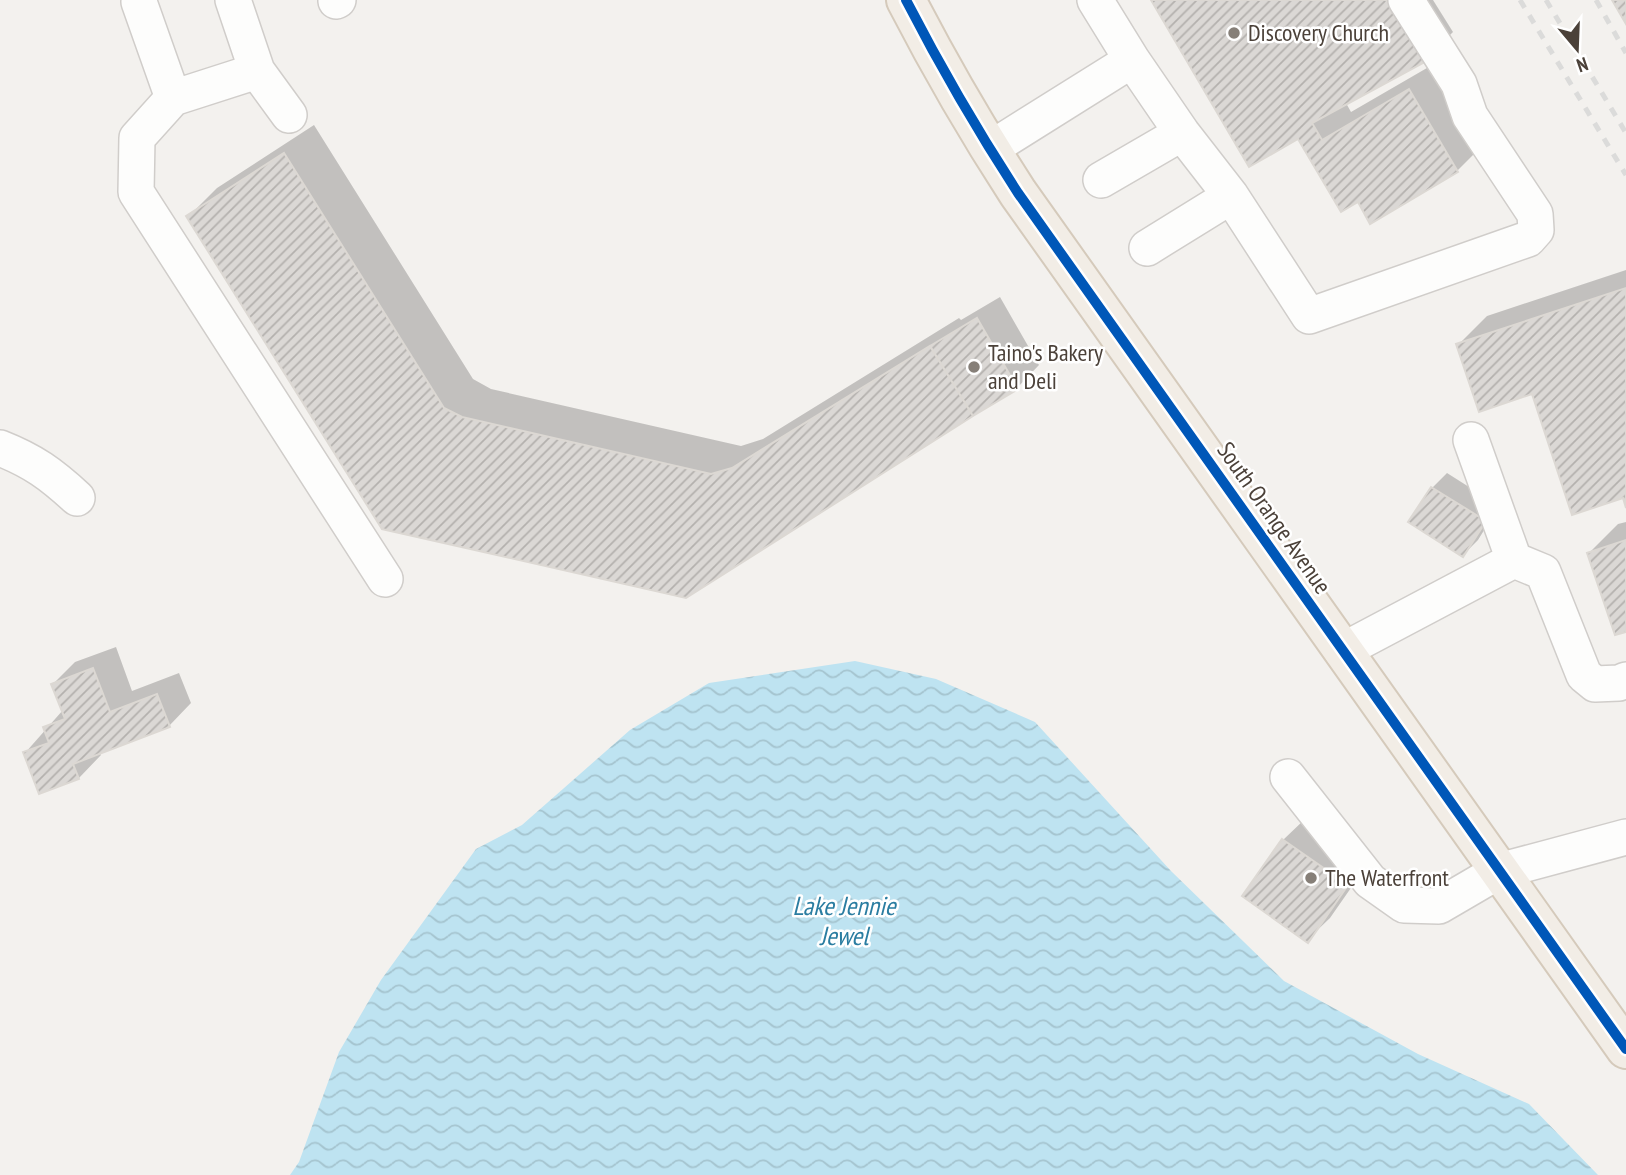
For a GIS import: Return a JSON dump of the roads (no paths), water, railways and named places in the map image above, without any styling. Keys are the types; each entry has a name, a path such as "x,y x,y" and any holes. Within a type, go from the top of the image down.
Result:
{"main road":[{"name":"South Orange Avenue","path":"906,0 936,58 990,149 1057,249 1626,1049"}],"lane":[{"path":"233,0 257,71 289,116"},
{"path":"1094,0 1182,133 1231,196 1309,316 1528,239 1536,230 1535,214 1470,116 1459,84 1406,0"},
{"path":"139,2 173,98"},
{"path":"990,149 1132,60"},
{"path":"257,71 173,98 137,138 136,191 385,579"},
{"path":"1101,180 1182,133"},
{"path":"1147,248 1231,196"},
{"path":"1471,440 1514,560 1543,572 1584,675 1595,684 1626,680"},
{"path":"0,449 32,461 77,498"},
{"path":"1342,651 1514,560"},
{"path":"1288,777 1370,881 1404,905 1439,906 1499,871 1626,838"}],"water":[{"name":"Lake Jennie Jewel","path":"855,661 936,679 1035,722 1171,871 1284,981 1418,1054 1529,1104 1598,1175 290,1175 299,1162 339,1052 381,980 476,849 522,825 630,730 709,683"}],"railway":[{"path":"1520,0 1626,175"},
{"path":"1546,0 1626,133"},
{"path":"1596,0 1626,53"}],"place":[{"name":"Discovery Church","path":"1234,33"},
{"name":"Taino's Bakery and Deli","path":"974,367"},
{"name":"The Waterfront","path":"1311,878"}]}
